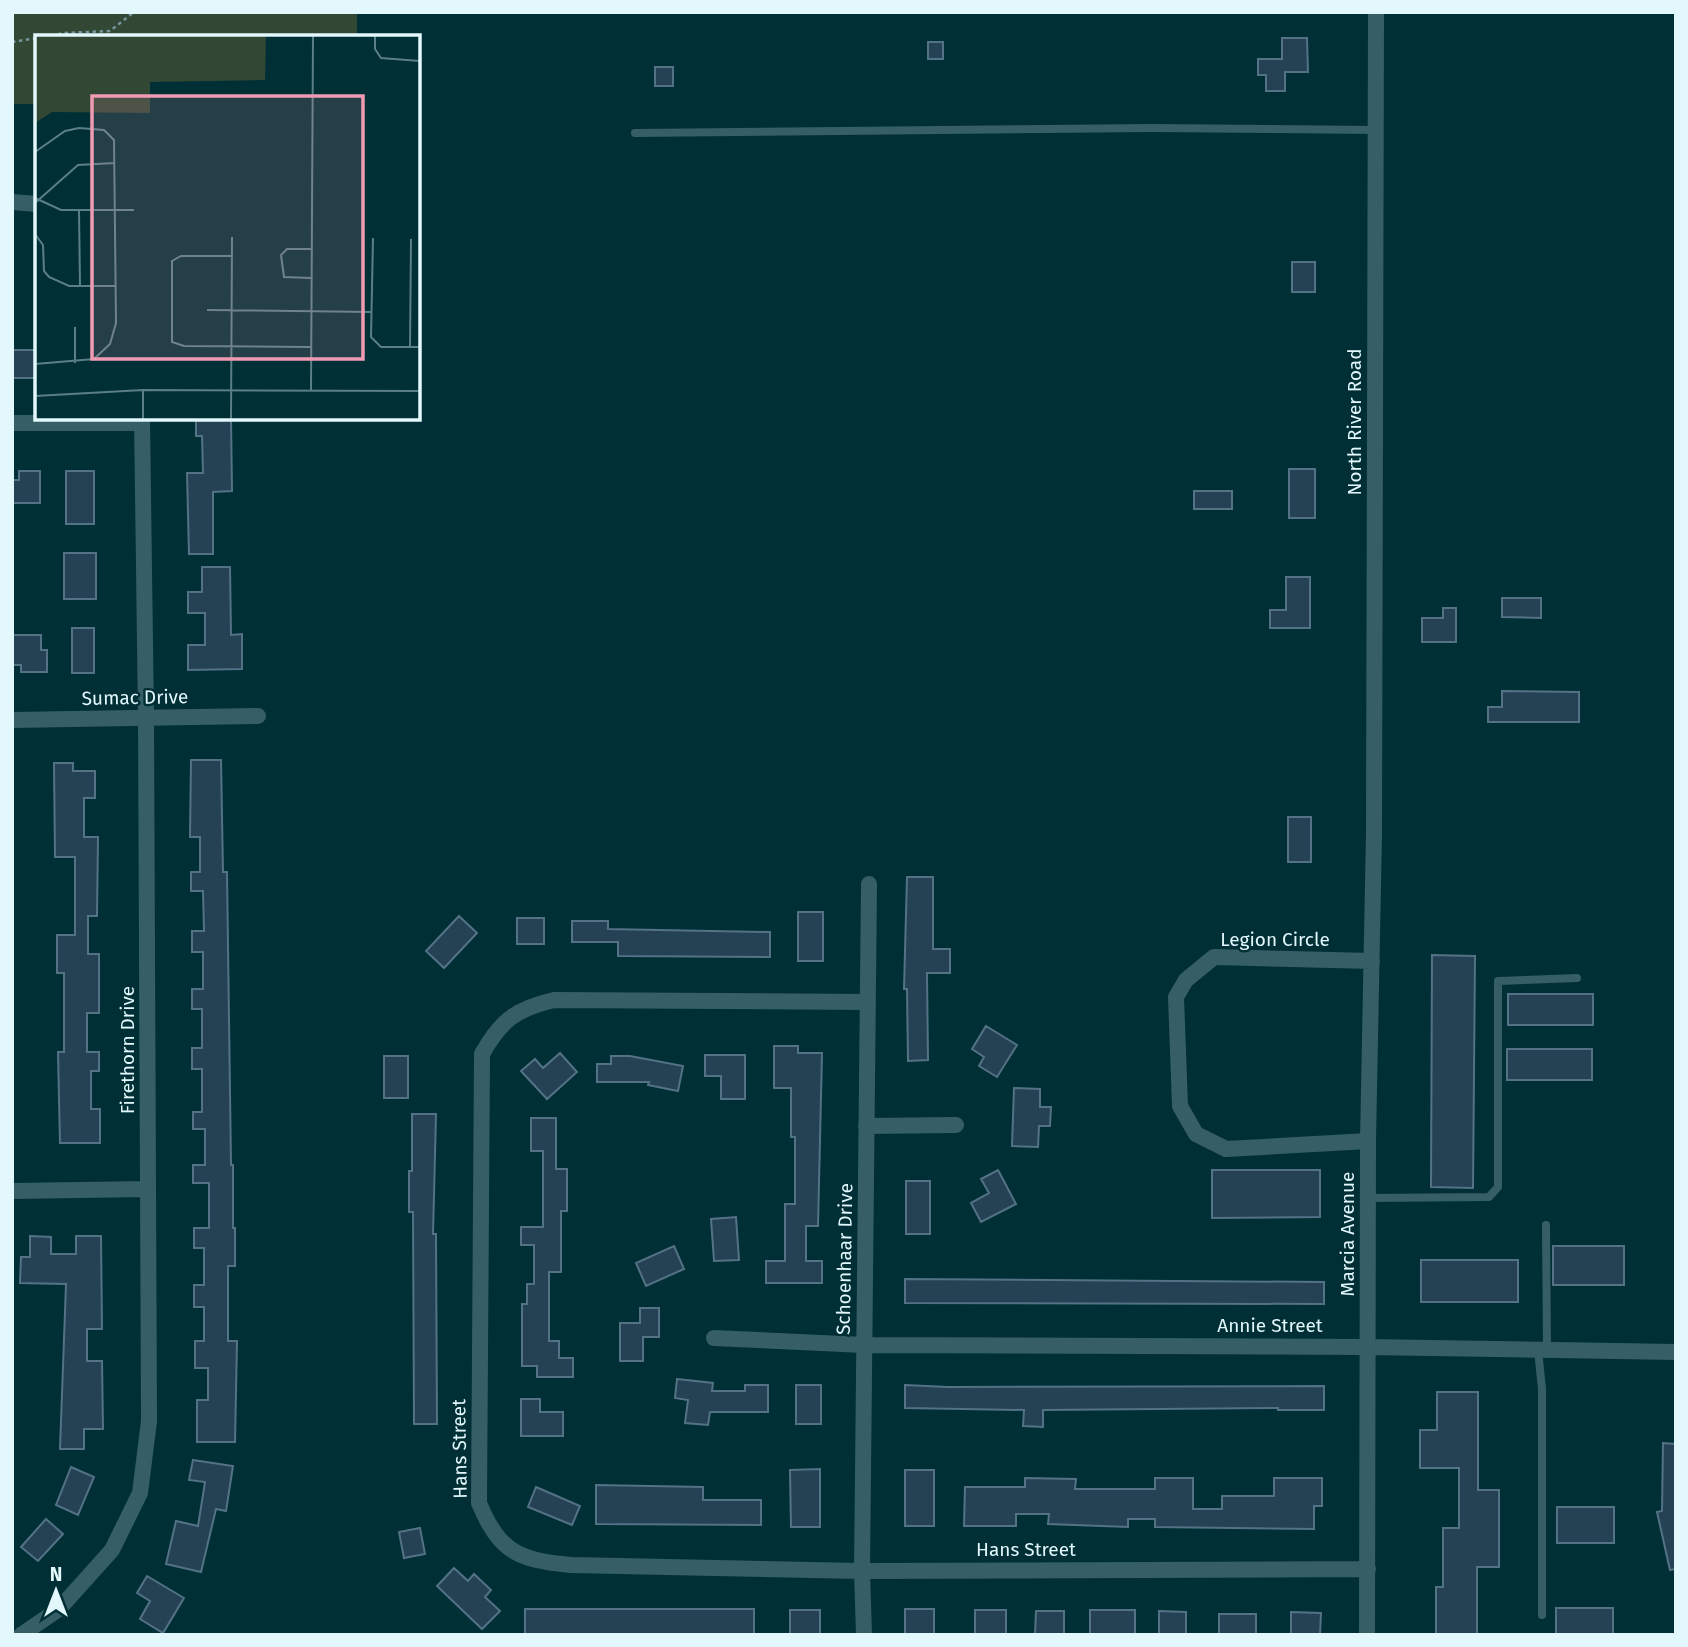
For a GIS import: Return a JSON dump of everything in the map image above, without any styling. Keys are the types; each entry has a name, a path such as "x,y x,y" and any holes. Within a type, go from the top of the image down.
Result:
{"street":[{"name":"North River Road","path":"1374,833 1376,12"},
{"path":"12,202 35,204"},
{"path":"12,423 142,421"},
{"name":"Firethorn Drive","path":"21,1635 59,1609 112,1550 140,1493 149,1421 142,421"},
{"name":"Sumac Drive","path":"12,720 258,716"},
{"name":"Marcia Avenue","path":"1367,1635 1368,1141 1374,833"},
{"name":"Schoenhaar Drive","path":"864,1635 862,1571 869,884"},
{"name":"Legion Circle","path":"1368,1141 1226,1149 1196,1134 1180,1106 1176,997 1186,980 1214,957 1372,961"},
{"name":"Hans Street","path":"868,1002 554,1000 514,1013 494,1032 482,1054 479,1503 486,1521 498,1539 515,1553 535,1562 571,1565 862,1571 1368,1569"},
{"path":"866,1126 956,1125"},
{"path":"12,1191 148,1189"},
{"name":"Annie Street","path":"713,1338 864,1345 1368,1347 1676,1352"}],"lane":[{"path":"635,133 1151,128 1376,130"},
{"path":"1368,1198 1489,1197 1498,1187 1498,981 1577,978"},
{"path":"1542,1615 1542,1350 1546,1225"}],"path":[{"path":"54,35 110,31 134,12"},
{"path":"12,43 35,38"}],"green space":[{"path":"12,12 357,12 357,35 35,35 35,104 12,104"}],"building":[{"path":"1282,38 1307,38 1308,72 1285,72 1285,91 1266,91 1266,75 1258,75 1258,59 1282,59"},
{"path":"928,42 943,42 943,59 928,59"},
{"path":"655,67 673,67 673,86 655,86"},
{"path":"1292,262 1315,262 1315,292 1292,292"},
{"path":"12,350 35,350 35,378 12,378"},
{"path":"196,420 231,420 232,491 213,492 213,554 189,554 187,473 203,473 202,436 196,436"},
{"path":"1289,469 1315,469 1315,518 1289,518"},
{"path":"19,471 40,471 40,503 12,503 12,480 19,480"},
{"path":"66,471 94,471 94,524 66,524"},
{"path":"1194,491 1232,491 1232,509 1194,509"},
{"path":"64,553 96,553 96,599 64,599"},
{"path":"202,567 230,567 231,635 242,634 242,669 188,670 188,645 205,645 205,613 188,613 188,592 202,592"},
{"path":"1286,577 1310,577 1310,628 1270,628 1270,610 1286,610"},
{"path":"1502,598 1541,598 1541,618 1502,617"},
{"path":"1443,608 1456,608 1456,642 1422,642 1422,618 1443,618"},
{"path":"72,628 94,628 94,673 72,673"},
{"path":"12,635 41,635 41,650 47,650 47,672 21,672 21,665 12,665"},
{"path":"1502,691 1579,692 1579,722 1488,722 1488,707 1502,707"},
{"path":"191,760 221,760 223,872 227,872 231,1165 235,1228 235,1266 228,1266 228,1341 237,1341 235,1442 197,1442 197,1400 208,1400 208,1368 195,1368 195,1341 204,1341 204,1307 194,1307 194,1285 204,1285 204,1248 194,1248 194,1228 209,1228 209,1183 193,1183 193,1165 205,1165 205,1129 193,1129 193,1112 202,1112 202,1069 192,1069 192,1048 202,1048 202,1009 192,1009 192,989 203,989 203,952 192,952 192,931 204,931 203,891 191,891 191,872 200,872 200,837 190,837"},
{"path":"54,763 73,763 73,771 95,771 95,798 84,798 84,837 98,837 97,916 88,916 88,954 99,954 99,1013 87,1013 87,1052 99,1052 99,1071 91,1071 91,1109 100,1109 100,1143 60,1143 58,1052 64,1052 64,973 57,973 57,935 75,935 75,857 55,857"},
{"path":"1288,817 1311,817 1311,862 1288,862"},
{"path":"907,877 933,877 933,949 950,949 950,973 927,973 928,1060 908,1061 907,989 904,989"},
{"path":"798,912 823,912 823,961 798,961"},
{"path":"459,916 477,933 444,968 426,951"},
{"path":"517,918 544,918 544,944 517,944"},
{"path":"572,921 608,921 608,929 770,932 770,957 618,956 618,942 572,942"},
{"path":"1432,955 1475,956 1473,1188 1431,1187"},
{"path":"1508,994 1593,994 1593,1025 1508,1025"},
{"path":"986,1026 1017,1045 997,1077 979,1066 984,1057 972,1049"},
{"path":"774,1046 798,1046 798,1053 822,1053 818,1226 806,1226 806,1261 822,1261 822,1283 766,1283 766,1261 785,1261 785,1204 795,1204 795,1137 791,1137 791,1088 774,1088"},
{"path":"1507,1049 1592,1049 1592,1080 1507,1080"},
{"path":"560,1053 577,1072 547,1099 521,1071 535,1059 543,1068"},
{"path":"705,1055 745,1055 745,1099 721,1099 721,1076 705,1076"},
{"path":"384,1056 408,1056 408,1098 384,1098"},
{"path":"611,1056 630,1056 683,1066 678,1091 648,1085 649,1082 597,1082 597,1064 611,1064"},
{"path":"1014,1088 1040,1089 1040,1107 1051,1107 1050,1126 1039,1126 1038,1147 1012,1146"},
{"path":"412,1114 436,1114 433,1234 436,1234 437,1424 414,1424 413,1212 409,1212"},
{"path":"531,1118 556,1118 556,1169 567,1169 567,1211 561,1211 561,1272 549,1272 549,1341 559,1341 559,1358 573,1358 573,1377 537,1377 537,1366 522,1366 522,1304 527,1304 527,1284 534,1284 534,1245 521,1245 521,1227 543,1227 543,1151 531,1151"},
{"path":"998,1170 1016,1204 981,1222 971,1203 989,1193 981,1179"},
{"path":"1212,1170 1320,1170 1320,1217 1212,1218"},
{"path":"906,1181 930,1181 930,1234 906,1234"},
{"path":"736,1217 739,1260 714,1261 711,1219"},
{"path":"30,1236 51,1237 51,1254 76,1254 76,1236 101,1236 102,1329 87,1329 87,1361 102,1361 103,1429 84,1429 84,1449 60,1449 66,1284 20,1283 21,1257 30,1257"},
{"path":"674,1246 684,1269 646,1286 636,1263"},
{"path":"1553,1246 1624,1246 1624,1285 1553,1285"},
{"path":"1421,1260 1518,1260 1518,1302 1421,1302"},
{"path":"905,1279 1324,1282 1324,1304 905,1303"},
{"path":"640,1308 659,1308 659,1337 643,1337 643,1361 620,1361 620,1323 640,1323"},
{"path":"677,1379 713,1383 712,1391 745,1391 745,1385 768,1385 768,1412 710,1412 708,1425 685,1423 688,1400 675,1398"},
{"path":"796,1385 821,1385 821,1424 796,1424"},
{"path":"905,1385 1324,1386 1324,1410 1043,1410 1043,1427 1023,1426 1024,1410 905,1408"},
{"path":"1437,1392 1478,1392 1478,1490 1499,1490 1499,1567 1477,1567 1477,1635 1436,1635 1436,1587 1443,1587 1443,1528 1459,1528 1459,1468 1420,1468 1420,1430 1437,1430"},
{"path":"521,1399 540,1399 540,1412 563,1412 563,1436 521,1436"},
{"path":"1663,1443 1676,1444 1676,1569 1670,1570 1657,1512 1662,1511"},
{"path":"193,1460 233,1466 226,1511 216,1509 201,1572 166,1564 176,1521 198,1526 205,1482 189,1480"},
{"path":"71,1467 94,1477 78,1515 56,1505"},
{"path":"820,1469 820,1527 791,1527 790,1470"},
{"path":"905,1470 934,1470 934,1526 905,1526"},
{"path":"1025,1478 1076,1479 1075,1489 1155,1489 1155,1478 1193,1478 1193,1509 1222,1509 1222,1496 1274,1496 1274,1478 1322,1478 1322,1506 1314,1506 1314,1529 1155,1527 1155,1519 1128,1519 1128,1527 1048,1524 1049,1514 1016,1514 1016,1526 964,1526 965,1487 1025,1487"},
{"path":"596,1485 703,1487 703,1500 761,1500 761,1525 596,1524"},
{"path":"536,1487 580,1506 572,1525 528,1507"},
{"path":"1557,1507 1614,1507 1614,1543 1557,1543"},
{"path":"46,1519 63,1534 38,1561 21,1547"},
{"path":"420,1528 425,1554 404,1558 399,1532"},
{"path":"454,1568 468,1581 474,1574 491,1590 485,1597 500,1611 482,1629 437,1586"},
{"path":"147,1576 184,1598 163,1633 140,1619 150,1601 137,1593"},
{"path":"1556,1608 1613,1608 1613,1635 1556,1635"},
{"path":"525,1609 754,1609 754,1635 525,1635"},
{"path":"905,1609 934,1609 934,1635 905,1635"},
{"path":"790,1610 820,1610 820,1635 790,1635"},
{"path":"975,1610 1006,1610 1006,1635 975,1635"},
{"path":"1090,1610 1135,1610 1135,1635 1090,1635"},
{"path":"1036,1611 1064,1611 1064,1635 1035,1635"},
{"path":"1159,1611 1186,1612 1186,1635 1159,1635"},
{"path":"1291,1612 1321,1613 1320,1635 1291,1635"},
{"path":"1219,1614 1256,1614 1256,1635 1219,1635"}]}
